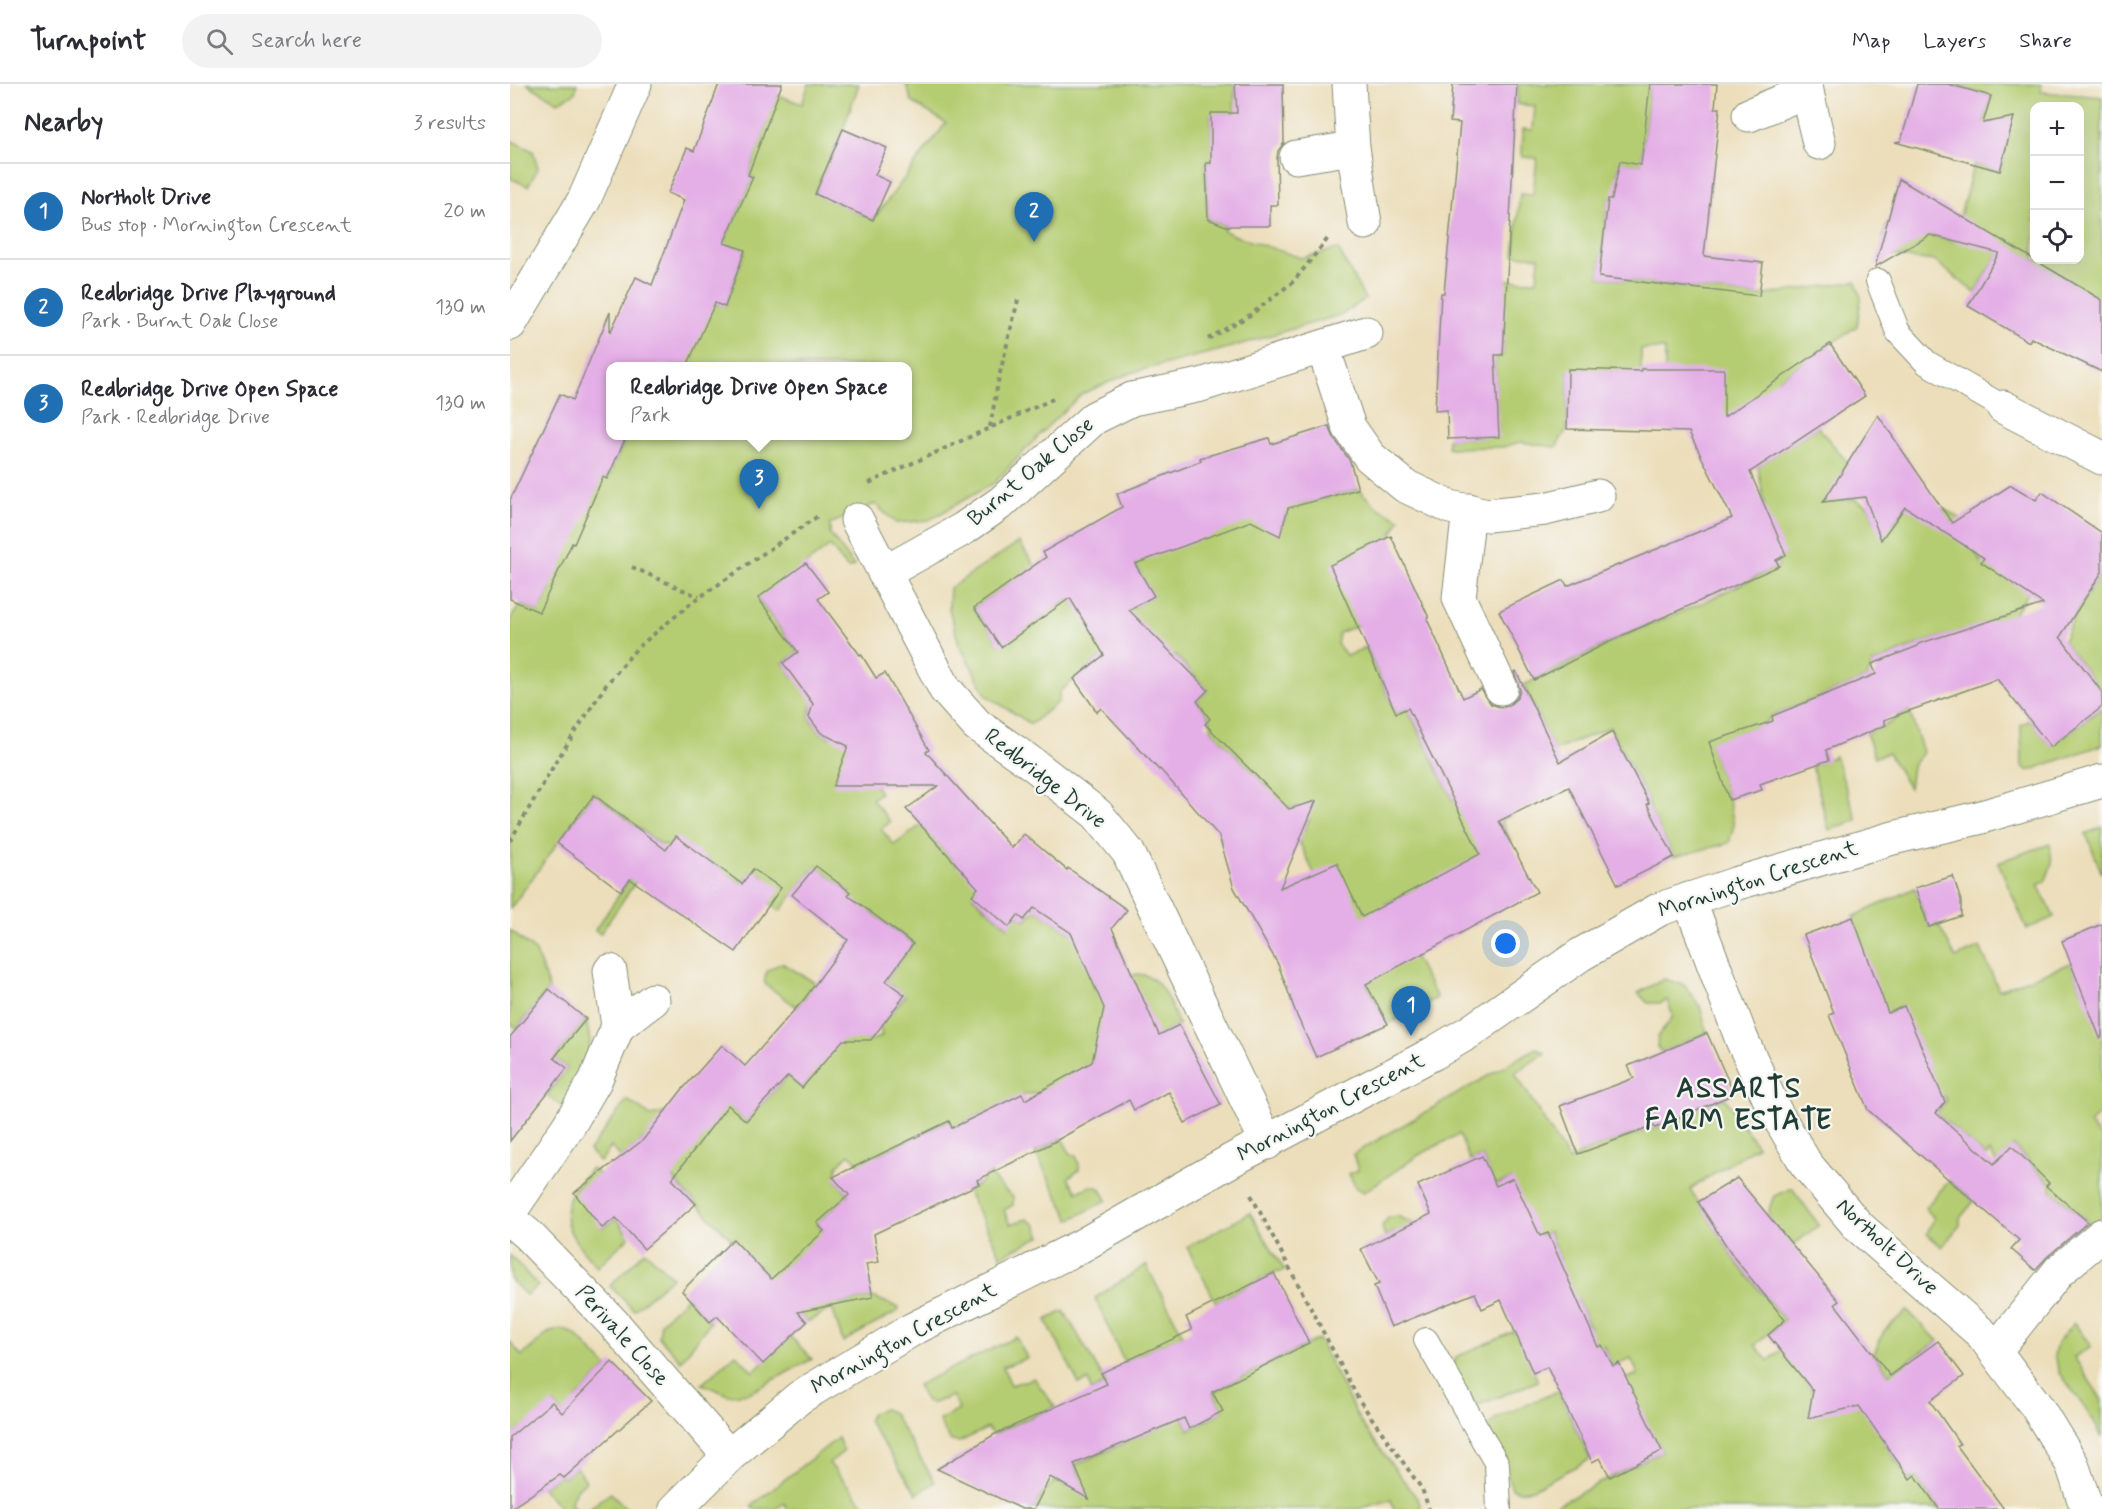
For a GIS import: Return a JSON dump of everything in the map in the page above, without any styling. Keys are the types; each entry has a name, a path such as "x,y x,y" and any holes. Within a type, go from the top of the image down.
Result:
{"street":[{"path":"510,324 584,200 635,84"},
{"path":"1349,84 1353,148 1365,224"},
{"path":"1749,115 1806,87 1819,142"},
{"path":"1296,157 1353,148"},
{"name":"Burnt Oak Close","path":"884,573 963,529 1002,502 1094,418 1132,399 1201,386 1366,333"},
{"path":"1323,347 1349,427 1370,457 1405,486 1450,507 1488,515 1545,509 1598,496"},
{"path":"2003,407 2100,450"},
{"path":"1469,510 1458,598 1501,688"},
{"name":"Redbridge Drive","path":"857,520 945,689 977,725 1034,765 1097,814 1128,852 1267,1143"},
{"name":"Mornington Crescent","path":"676,1509 729,1456 800,1397 913,1329 1081,1246 1232,1160 1434,1053 1471,1031 1580,955 1660,909 1893,838 1978,818 2102,781"},
{"name":"Northolt Drive","path":"1689,899 1742,1040 1775,1111 1806,1164 1858,1226 1982,1334 2037,1407 2072,1464 2087,1509"},
{"path":"610,970 618,1026"},
{"path":"510,1212 590,1090 618,1026 653,1000"},
{"name":"Perivale Close","path":"510,1220 527,1234 614,1324 729,1456"},
{"path":"1995,1351 2059,1271 2102,1235"}],"lane":[{"path":"1878,281 1898,332 1927,363 2003,407"},
{"path":"1426,1340 1497,1464 1499,1509"}],"path":[{"path":"1205,340 1250,315 1294,281 1338,225 1365,224"},
{"path":"990,428 999,377 1018,300"},
{"path":"863,486 1055,398"},
{"path":"510,841 557,760 606,685 636,649 699,598 822,513"},
{"path":"632,567 699,598"},
{"path":"1232,1160 1359,1400 1422,1489 1429,1509"}],"green space":[{"path":"527,84 577,84 575,93 558,102"},
{"path":"809,84 859,84 843,129 815,193 873,220 946,123 912,102 906,84 1235,84 1234,113 1211,114 1212,163 1206,163 1208,219 1226,226 1223,230 1233,235 1301,258 1338,249 1365,299 1343,314 1221,350 1130,373 1082,394 994,483 929,520 896,523 875,504 830,524 830,534 854,566 848,569 830,546 759,600 798,652 783,663 794,678 823,698 812,706 809,717 821,733 830,738 842,731 880,793 872,799 890,822 881,829 894,845 939,812 933,838 957,865 994,871 972,896 1008,927 1018,915 1024,920 1037,910 1094,949 1097,990 1132,975 1150,977 1163,990 1179,1025 1150,1040 1119,1081 1022,1095 952,1128 948,1121 878,1155 890,1180 884,1189 849,1154 837,1166 836,1180 849,1195 817,1223 824,1231 839,1304 873,1297 899,1308 898,1311 843,1342 832,1308 807,1322 769,1281 764,1272 683,1190 643,1140 621,1157 611,1147 600,1162 589,1151 627,1100 651,1116 664,1113 700,1141 727,1103 746,1121 788,1076 802,1088 820,1066 833,1028 851,1036 870,1040 882,1036 880,1027 905,996 886,981 913,943 870,912 842,903 850,892 816,866 780,911 770,903 766,878 759,873 751,871 742,884 676,837 669,847 658,843 594,793 510,909 510,619 521,604 539,612 550,589 532,580 603,477 608,478 625,440 912,440 912,362 674,362 715,303 725,306 745,251 724,243 753,177 748,175 777,95 802,104"},
{"path":"1519,84 1650,84 1641,165 1620,162 1617,175 1626,201 1608,199 1599,277 1759,296 1856,281 1861,298 1857,326 1779,379 1743,445 1665,369 1665,349 1641,349 1641,372 1568,370 1567,429 1556,447 1520,442 1503,447 1448,448 1448,439 1498,436 1495,358 1503,355 1505,280 1537,281 1539,257 1514,255 1520,194 1533,195 1537,158 1522,157 1523,129 1533,130 1535,106 1517,104"},
{"path":"1948,84 2041,84 2041,92 2102,97 2102,303 2039,264 2084,264 2084,102 2030,102 2030,258 2005,243 1975,293 1935,261 1894,256 1883,237 1887,223 1953,241 1974,164 2000,171 2006,148 1978,141 1991,96"},
{"path":"510,140 533,151 538,168 528,186 510,178"},
{"path":"1818,427 1848,463 1841,500 1855,499 1868,506 1875,523 1893,524 1908,503 1940,507 1969,523 1975,552 1981,562 2038,577 2010,620 1918,644 1872,664 1867,678 1772,716 1763,725 1710,743 1729,800 1734,825 1729,843 1674,857 1610,727 1554,751 1524,685 1623,636 1702,603 1779,566 1776,560 1785,555 1765,509 1758,466"},
{"path":"1358,489 1378,508 1400,519 1391,536 1359,625 1339,633 1337,644 1347,656 1366,647 1396,713 1407,708 1454,802 1492,784 1510,816 1501,820 1511,842 1385,904 1437,998 1388,1024 1366,983 1295,833 1305,829 1309,820 1300,806 1283,810 1220,841 1219,836 1269,789 1212,731 1210,719 1197,701 1208,690 1175,655 1161,665 1102,656 1059,692 1059,701 1031,724 987,696 959,644 949,609 950,588 1019,542 1035,566 974,608 1001,646 1070,598 1077,609 1101,596 1114,619 1153,596 1135,563 1260,515 1269,530 1283,526 1286,515 1282,501 1302,504"},
{"path":"2102,572 2102,692 2063,641 2078,609"},
{"path":"2102,708 2102,745 2028,771 2022,766 2021,725 2030,720 2051,746"},
{"path":"1909,710 1923,752 1912,766 1909,788 1888,753 1875,757 1866,733 1886,725"},
{"path":"1835,756 1857,820 1829,830 1812,766"},
{"path":"2102,827 2102,874 2086,834"},
{"path":"2050,844 2052,864 2045,882 2038,885 2054,917 2027,929 1998,862"},
{"path":"632,876 637,880 600,934 595,930"},
{"path":"1915,888 1929,927 1938,924 1956,958 1980,947 1999,990 2071,963 2082,991 2102,983 2102,1112 2089,1124 2102,1139 2102,1216 2092,1225 2051,1190 2050,1183 2013,1146 1996,1163 1990,1152 1986,1157 1936,1113 1947,1100 1920,1076 1903,1006 1881,1016 1853,917"},
{"path":"510,930 536,952 549,989 517,1028 510,1023"},
{"path":"782,963 817,984 797,1007 765,984 765,976 771,968"},
{"path":"1664,979 1684,985 1700,1006 1707,1033 1662,1052 1657,1046 1658,1037 1673,1016 1667,1000 1661,1003 1648,1003 1638,993"},
{"path":"586,1019 590,1041 584,1082 566,1110 547,1095 567,1068 554,1058"},
{"path":"1536,1048 1545,1053 1515,1073 1569,1161 1600,1145 1665,1125 1725,1098 1757,1146 1690,1189 1740,1267 1785,1320 1755,1345 1768,1361 1798,1335 1804,1379 1813,1392 1856,1398 1908,1479 1917,1478 1939,1509 1549,1509 1662,1451 1623,1380 1638,1374 1631,1358 1613,1366 1603,1345 1584,1351 1576,1335 1590,1328 1577,1299 1566,1304 1549,1267 1561,1261 1549,1232 1530,1240 1512,1179 1495,1185 1482,1156 1470,1161 1459,1134 1419,1155 1364,1192 1356,1188 1349,1174 1358,1170 1353,1154"},
{"path":"1062,1138 1070,1153 1076,1156 1079,1165 1079,1170 1068,1178 1077,1192 1091,1186 1100,1188 1107,1200 1070,1220 1035,1152"},
{"path":"591,1168 599,1174 602,1228 616,1218 629,1237 597,1267 572,1236 566,1219 569,1199"},
{"path":"991,1173 997,1183 1013,1197 1013,1205 1004,1210 1010,1224 1027,1219 1035,1224 1041,1236 1001,1256 967,1190 979,1184"},
{"path":"1949,1181 1974,1201 1960,1218 1960,1225 1942,1247 1927,1234 1934,1218 1925,1208"},
{"path":"1792,1188 1819,1225 1785,1251 1772,1231 1769,1213 1774,1196"},
{"path":"1250,1213 1285,1271 1274,1273 1216,1302 1187,1247"},
{"path":"1397,1216 1416,1224 1409,1259 1395,1232 1385,1237 1382,1226 1388,1218"},
{"path":"645,1251 672,1277 634,1310 610,1286"},
{"path":"510,1255 538,1286 526,1295 510,1279"},
{"path":"1146,1265 1183,1335 1124,1362 1095,1298"},
{"path":"687,1297 710,1322 681,1361 659,1337 661,1322"},
{"path":"1907,1310 1938,1341 1889,1374 1874,1354 1884,1331"},
{"path":"1064,1311 1106,1383 1091,1391 1088,1380 1079,1384 1046,1320"},
{"path":"2074,1323 2091,1346 2074,1357 2102,1400 2102,1438 2094,1421 2060,1373 2054,1356 2057,1343"},
{"path":"561,1329 575,1334 607,1367 576,1399 588,1413 574,1426 554,1404 510,1437 510,1342 522,1356 548,1333"},
{"path":"1515,1331 1538,1381 1476,1406 1452,1370 1456,1357"},
{"path":"791,1337 812,1359 749,1393 729,1395 702,1384 736,1354 753,1372"},
{"path":"1016,1337 1027,1358 1003,1367 1011,1385 1034,1378 1055,1407 993,1435 988,1428 959,1442 951,1441 939,1420 959,1410 953,1396 933,1403 926,1402 917,1385"},
{"path":"1318,1339 1361,1423 1419,1501 1421,1509 1394,1509 1391,1500 1358,1509 1029,1509 1035,1507 1042,1494 1055,1481 1067,1486 1081,1479 1075,1465 1183,1417 1189,1430 1223,1411 1213,1392"},
{"path":"1558,1391 1590,1459 1533,1489 1519,1491 1512,1488 1488,1427 1496,1418"},
{"path":"884,1409 893,1413 935,1482 917,1494 868,1421 872,1413"},
{"path":"838,1438 844,1451 829,1463 868,1509 788,1509 784,1503 776,1509 753,1509 751,1506"},
{"path":"577,1467 586,1481 572,1497 571,1505 578,1509 562,1509 542,1488 560,1475 564,1478"},
{"path":"611,1493 627,1509 588,1509"}],"building":[{"path":"719,84 782,84 748,175 753,177 724,243 745,250 725,307 715,303 689,362 606,362 606,440 625,440 607,479 603,477 574,544 572,543 539,612 510,599 510,500 560,394 573,400 610,312 610,333 636,277 652,285 684,200 668,193 687,148 694,151"},
{"path":"1235,84 1283,84 1284,143 1278,151 1278,205 1270,205 1270,226 1226,226 1208,219 1206,163 1211,163 1211,113 1237,113"},
{"path":"1453,84 1517,84 1503,355 1495,355 1499,437 1448,439 1447,410 1435,411 1441,293 1444,293 1460,123 1450,122"},
{"path":"1650,84 1717,84 1715,108 1720,108 1704,256 1763,263 1759,296 1599,277 1608,199 1612,199 1620,161 1641,165"},
{"path":"1917,84 1948,84 1991,96 1983,123 2014,117 2000,171 1895,142 1901,141"},
{"path":"843,129 887,148 875,175 890,182 873,220 815,194"},
{"path":"1899,179 2030,257 2030,264 2042,264 2102,300 2102,372 2031,338 2029,342 1968,306 1999,253 1930,235 1875,267"},
{"path":"1830,344 1865,396 1750,472 1786,555 1776,560 1779,566 1621,636 1534,680 1499,611 1564,580 1567,586 1732,518 1689,432 1567,429 1568,369 1641,371 1641,369 1724,369 1724,417"},
{"path":"1878,415 1952,523 2011,485 2036,500 2042,492 2102,533 2102,572 2060,637 2102,692 2102,707 2051,747 1997,679 1884,720 1886,725 1826,750 1829,760 1760,784 1762,790 1729,800 1709,742 1773,721 1772,716 1876,674 1872,664 1918,646 1918,644 2043,604 1981,562 1984,558 1905,507 1881,540 1865,497 1823,502"},
{"path":"1329,426 1334,438 1350,461 1358,489 1288,508 1280,536 1251,521 1135,564 1154,596 1129,610 1208,690 1197,701 1210,719 1205,724 1289,809 1316,801 1280,888 1337,863 1362,917 1480,854 1408,708 1396,713 1330,565 1391,536 1463,698 1481,689 1491,704 1500,707 1509,705 1517,698 1520,690 1514,672 1516,671 1560,762 1612,732 1674,857 1618,885 1569,787 1499,821 1537,892 1366,984 1388,1024 1316,1057 1297,1016 1278,964 1234,888 1219,836 1160,769 1101,708 1097,712 1074,679 1104,655 1070,598 1001,647 974,608 1046,557 1043,552 1122,507 1117,494 1201,461 1200,458 1269,438 1271,444"},
{"path":"806,563 828,592 818,599 861,654 876,678 885,673 929,750 926,752 1012,848 1024,834 1067,870 1068,868 1127,910 1112,928 1159,1035 1179,1025 1221,1105 1185,1123 1169,1092 1134,1110 1129,1100 1050,1144 977,1180 979,1184 874,1234 879,1262 866,1264 873,1297 798,1312 807,1322 763,1364 717,1316 710,1322 682,1291 733,1239 771,1279 824,1231 817,1223 849,1195 833,1177 949,1121 952,1128 1022,1094 1025,1100 1092,1062 1104,1008 1071,933 1034,908 1024,920 1018,915 1009,927 972,895 978,888 906,809 938,786 833,786 848,746 821,733 809,717 813,704 783,663 798,652 758,598"},
{"path":"594,795 666,850 676,836 742,884 753,869 781,888 736,952 630,879 621,891 557,843"},
{"path":"816,866 850,892 848,895 913,944 886,981 905,995 871,1040 843,1040 802,1088 788,1076 746,1121 728,1105 672,1179 696,1204 644,1249 616,1218 602,1228 574,1193 643,1140 681,1091 722,1045 745,1066 805,998 848,940 792,895"},
{"path":"1953,876 1961,901 1961,916 1929,927 1915,888"},
{"path":"1853,917 1888,1013 1904,1006 1945,1102 1936,1113 1994,1164 2012,1146 2049,1183 2046,1186 2088,1222 2035,1270 2011,1249 2019,1240 1868,1110 1829,1015 1834,1013 1804,935"},
{"path":"2102,924 2102,1037 2100,1038 2062,941"},
{"path":"549,989 586,1019 554,1058 567,1068 510,1141 510,1037"},
{"path":"1707,1033 1734,1094 1655,1128 1654,1126 1578,1154 1560,1106 1634,1078 1628,1066"},
{"path":"1482,1156 1496,1186 1513,1178 1540,1236 1548,1233 1598,1347 1602,1345 1613,1366 1619,1363 1662,1451 1610,1477 1600,1458 1592,1462 1547,1367 1533,1373 1501,1300 1482,1309 1475,1293 1391,1327 1374,1286 1379,1284 1361,1249 1431,1214 1418,1185"},
{"path":"1737,1178 1839,1301 1835,1304 1890,1376 1938,1341 1964,1376 1930,1401 1960,1444 1957,1446 2004,1509 1939,1509 1915,1475 1910,1479 1859,1406 1808,1418 1813,1391 1768,1335 1785,1320 1735,1259 1698,1202"},
{"path":"1274,1273 1309,1343 1212,1392 1223,1411 1189,1429 1184,1418 1074,1464 1089,1499 1050,1477 1034,1509 1022,1509 937,1469 995,1434 1107,1384 1101,1373 1192,1330 1186,1317"},
{"path":"612,1362 651,1401 564,1478 560,1475 510,1509 510,1437 552,1402 562,1413"}],"place":[{"name":"Redbridge Drive Playground","path":"1034,242"},
{"name":"Redbridge Drive Open Space","path":"759,509"},
{"name":"Northolt Drive","path":"1411,1036"}],"district":[{"name":"ASSARTS FARM ESTATE","path":"1739,1105"}]}
